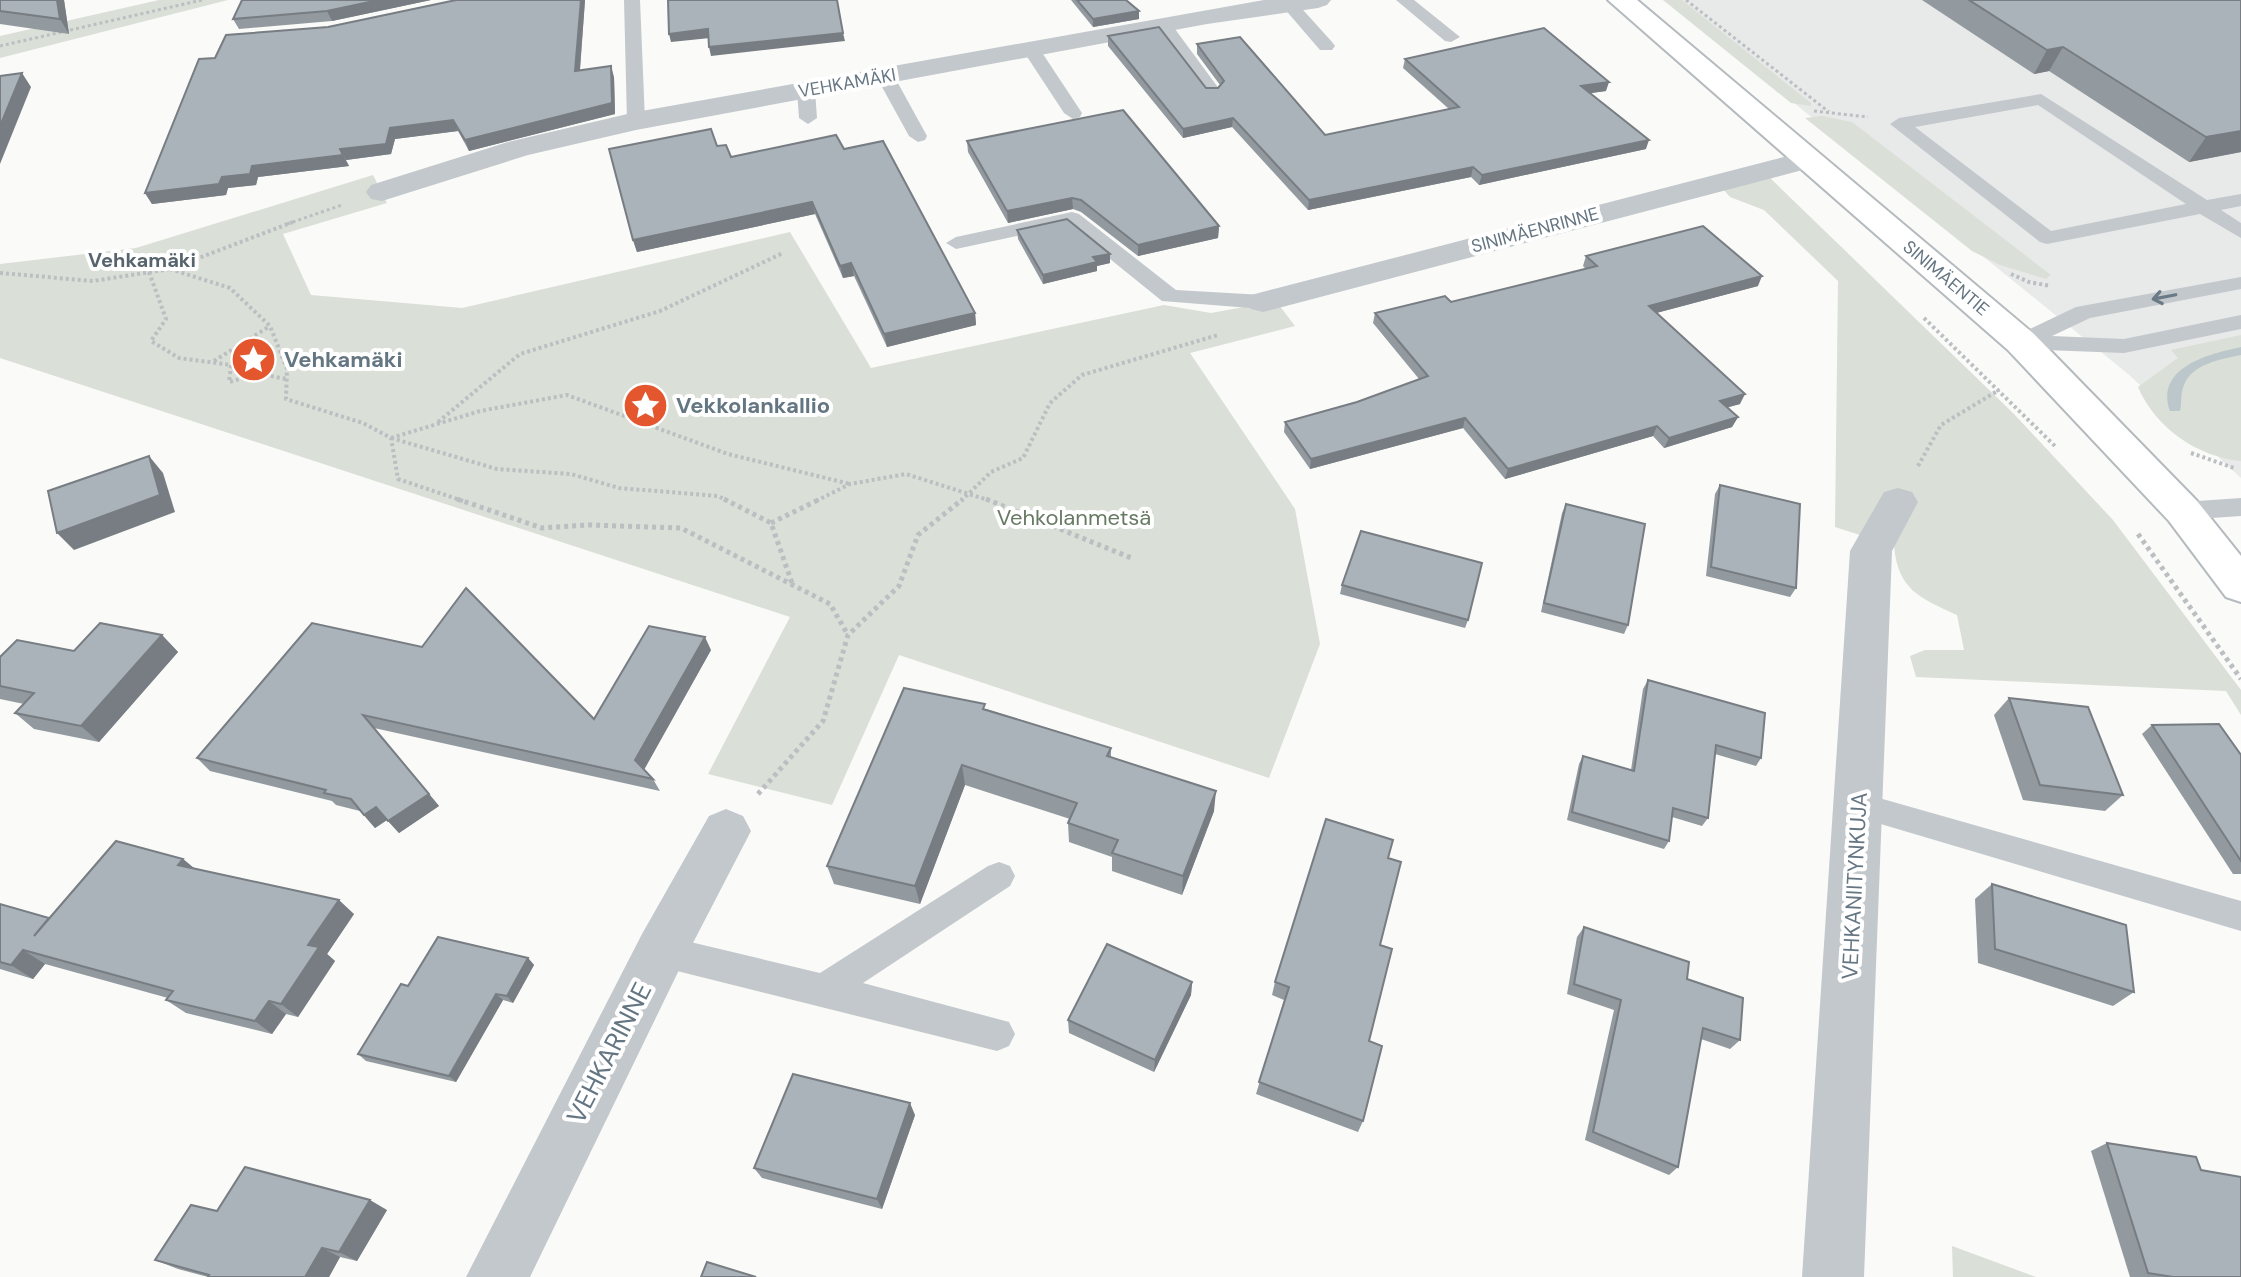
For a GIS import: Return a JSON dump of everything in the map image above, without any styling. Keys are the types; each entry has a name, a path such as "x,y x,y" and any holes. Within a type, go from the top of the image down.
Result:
{"main road":[{"name":"SINIMÄENTIE","path":"1621,0 2021,342 2183,511 2241,586"}],"street":[{"name":"VEHKAMÄKI","path":"382,192 519,148 636,121 807,104 885,76 1163,25 1196,8 1318,0"},
{"name":"SINIMÄENRINNE","path":"1263,302 1807,160"},
{"name":"VEHKANIITYNKUJA","path":"1833,1277 1871,551 1898,502"},
{"name":"VEHKARINNE","path":"497,1277 661,951 726,831"}],"lane":[{"path":"632,0 636,121"},
{"path":"1404,0 1451,37"},
{"path":"1289,4 1326,46"},
{"path":"1163,25 1211,90"},
{"path":"1031,49 1073,113"},
{"path":"885,76 918,136"},
{"path":"1899,124 2041,99 2241,232"},
{"path":"1899,124 2047,238 2241,200"},
{"path":"956,243 1072,218 1170,296 1263,302"},
{"path":"2021,342 2084,312 2241,283"},
{"path":"2021,342 2124,346 2241,322"},
{"path":"2183,511 2241,507"},
{"path":"1858,805 2241,916"},
{"path":"823,990 999,876"},
{"path":"661,951 997,1034"}],"path":[{"path":"0,46 202,0"},
{"path":"1686,0 1829,112"},
{"path":"1806,111 1899,124"},
{"path":"0,273 93,281 170,269 268,230 382,192"},
{"path":"434,425 520,354 660,311 783,253"},
{"path":"170,269 230,288 270,326 287,369 286,399 363,423 391,438 497,469 571,474 619,488 718,496 771,523 792,584"},
{"path":"149,272 166,319 151,341 179,358 231,365 229,382 259,374 287,379"},
{"path":"1920,314 2062,453"},
{"path":"214,361 270,326"},
{"path":"726,831 823,721 848,635 899,586 918,535 971,493 991,472 1023,458 1050,403 1082,375 1223,334"},
{"path":"1898,502 1941,425 1999,390"},
{"path":"391,438 480,411 567,395 728,454 850,484"},
{"path":"391,438 398,479 542,528 589,525 681,528 830,604 848,635"},
{"path":"771,523 850,484 906,474 971,493 1134,559"},
{"path":"2134,528 2241,679"}],"shaded area":[{"path":"1667,0 2241,0 2241,478 2128,374"}],"green space":[{"path":"159,0 228,0 0,58 0,36"},
{"path":"1663,0 1682,0 1811,106 1791,103"},
{"path":"1822,116 1852,122 2051,275 2046,279 2000,265 1972,251 1805,118"},
{"name":"Vehkolanmetsä","path":"373,175 387,203 283,234 311,295 462,308 790,232 871,368 1164,305 1211,313 1276,301 1295,326 1190,353 1295,509 1320,644 1269,778 899,655 832,805 708,774 790,617 0,358 0,264 136,248"},
{"path":"1767,175 2013,413 2113,520 2241,690 2241,715 2226,691 1916,677 1910,656 1925,650 1964,650 1957,615 1913,591 1900,573 1894,546 1835,527 1838,281 1764,210 1730,197 1723,189"},
{"path":"2241,335 2241,461 2209,453 2179,438 2155,415 2138,387 2178,358 2171,350"},
{"path":"1952,1246 2036,1277 1953,1277"}],"building":[{"path":"0,0 57,0 60,19 0,11"},
{"path":"242,0 379,0 327,11 233,19"},
{"path":"456,0 581,0 575,71 611,66 612,103 465,140 453,120 390,128 386,144 340,149 343,155 252,166 250,174 222,177 219,184 145,193 199,59 215,58 226,35 328,27"},
{"path":"668,0 837,0 843,33 709,47 708,29 669,34"},
{"path":"1077,0 1126,0 1139,11 1093,19"},
{"path":"1969,0 2241,0 2241,131 2206,137 2063,47 2047,50"},
{"path":"1159,27 1206,88 1218,88 1224,81 1197,44 1240,37 1325,135 1459,107 1405,59 1544,28 1609,82 1581,86 1649,140 1482,175 1473,167 1309,200 1233,118 1183,129 1108,36"},
{"path":"22,73 0,126 0,76"},
{"path":"1123,110 1219,226 1138,245 1081,200 1072,198 1007,211 967,141"},
{"path":"711,129 717,146 726,145 731,157 836,135 844,149 883,141 975,313 884,334 851,263 840,266 812,202 633,240 609,149"},
{"path":"1067,219 1110,254 1093,257 1097,262 1043,275 1017,230"},
{"path":"1703,226 1762,276 1649,306 1745,394 1720,401 1738,417 1669,438 1657,426 1508,469 1465,418 1311,459 1285,422 1357,402 1428,376 1375,313 1445,296 1451,302 1597,266 1586,256"},
{"path":"149,456 160,495 57,533 48,491"},
{"path":"1720,485 1800,504 1796,588 1711,567"},
{"path":"1566,504 1645,524 1628,625 1544,603"},
{"path":"1361,531 1482,563 1468,620 1342,585"},
{"path":"466,588 594,719 649,626 705,637 635,760 653,779 363,715 429,794 388,821 376,807 364,815 351,799 324,793 326,790 197,758 312,623 422,647"},
{"path":"100,623 162,635 81,726 15,713 34,693 0,686 0,657 17,640 74,651"},
{"path":"1648,680 1765,713 1761,758 1716,745 1708,818 1673,808 1669,841 1572,812 1583,756 1634,771"},
{"path":"904,688 985,704 983,709 1111,748 1107,756 1216,791 1183,876 1112,853 1118,840 1068,823 1077,803 962,765 915,886 827,866"},
{"path":"2009,698 2088,707 2123,795 2040,785"},
{"path":"2219,724 2241,755 2241,861 2152,725"},
{"path":"1326,819 1393,840 1388,858 1401,862 1380,945 1392,949 1369,1041 1382,1046 1363,1121 1259,1082 1289,987 1275,982"},
{"path":"116,841 183,859 178,865 339,900 308,945 319,947 281,1004 269,1001 255,1021 166,1000 173,991 23,950 11,965 0,962 0,904 49,918 34,936"},
{"path":"1992,884 2126,925 2134,992 1995,949"},
{"path":"1584,927 1689,962 1687,979 1743,998 1740,1040 1703,1028 1678,1167 1593,1132 1621,1000 1574,984"},
{"path":"438,937 528,958 507,996 496,994 449,1076 358,1054 401,984 408,986"},
{"path":"1107,944 1192,982 1155,1060 1068,1020"},
{"path":"793,1074 910,1103 877,1199 754,1168"},
{"path":"2107,1143 2196,1157 2201,1170 2241,1177 2241,1277 2173,1277 2148,1273"},
{"path":"245,1167 370,1200 339,1252 322,1248 305,1277 208,1277 155,1260 191,1205 217,1211"},
{"path":"707,1262 756,1277 701,1277"}],"waterway":[{"path":"2175,408 2178,382 2184,373 2204,361 2241,351"}],"place":[{"name":"Vehkamäki","path":"253,359"},
{"name":"Vekkolankallio","path":"645,405"}],"district":[{"name":"Vehkamäki","path":"142,260"}]}
